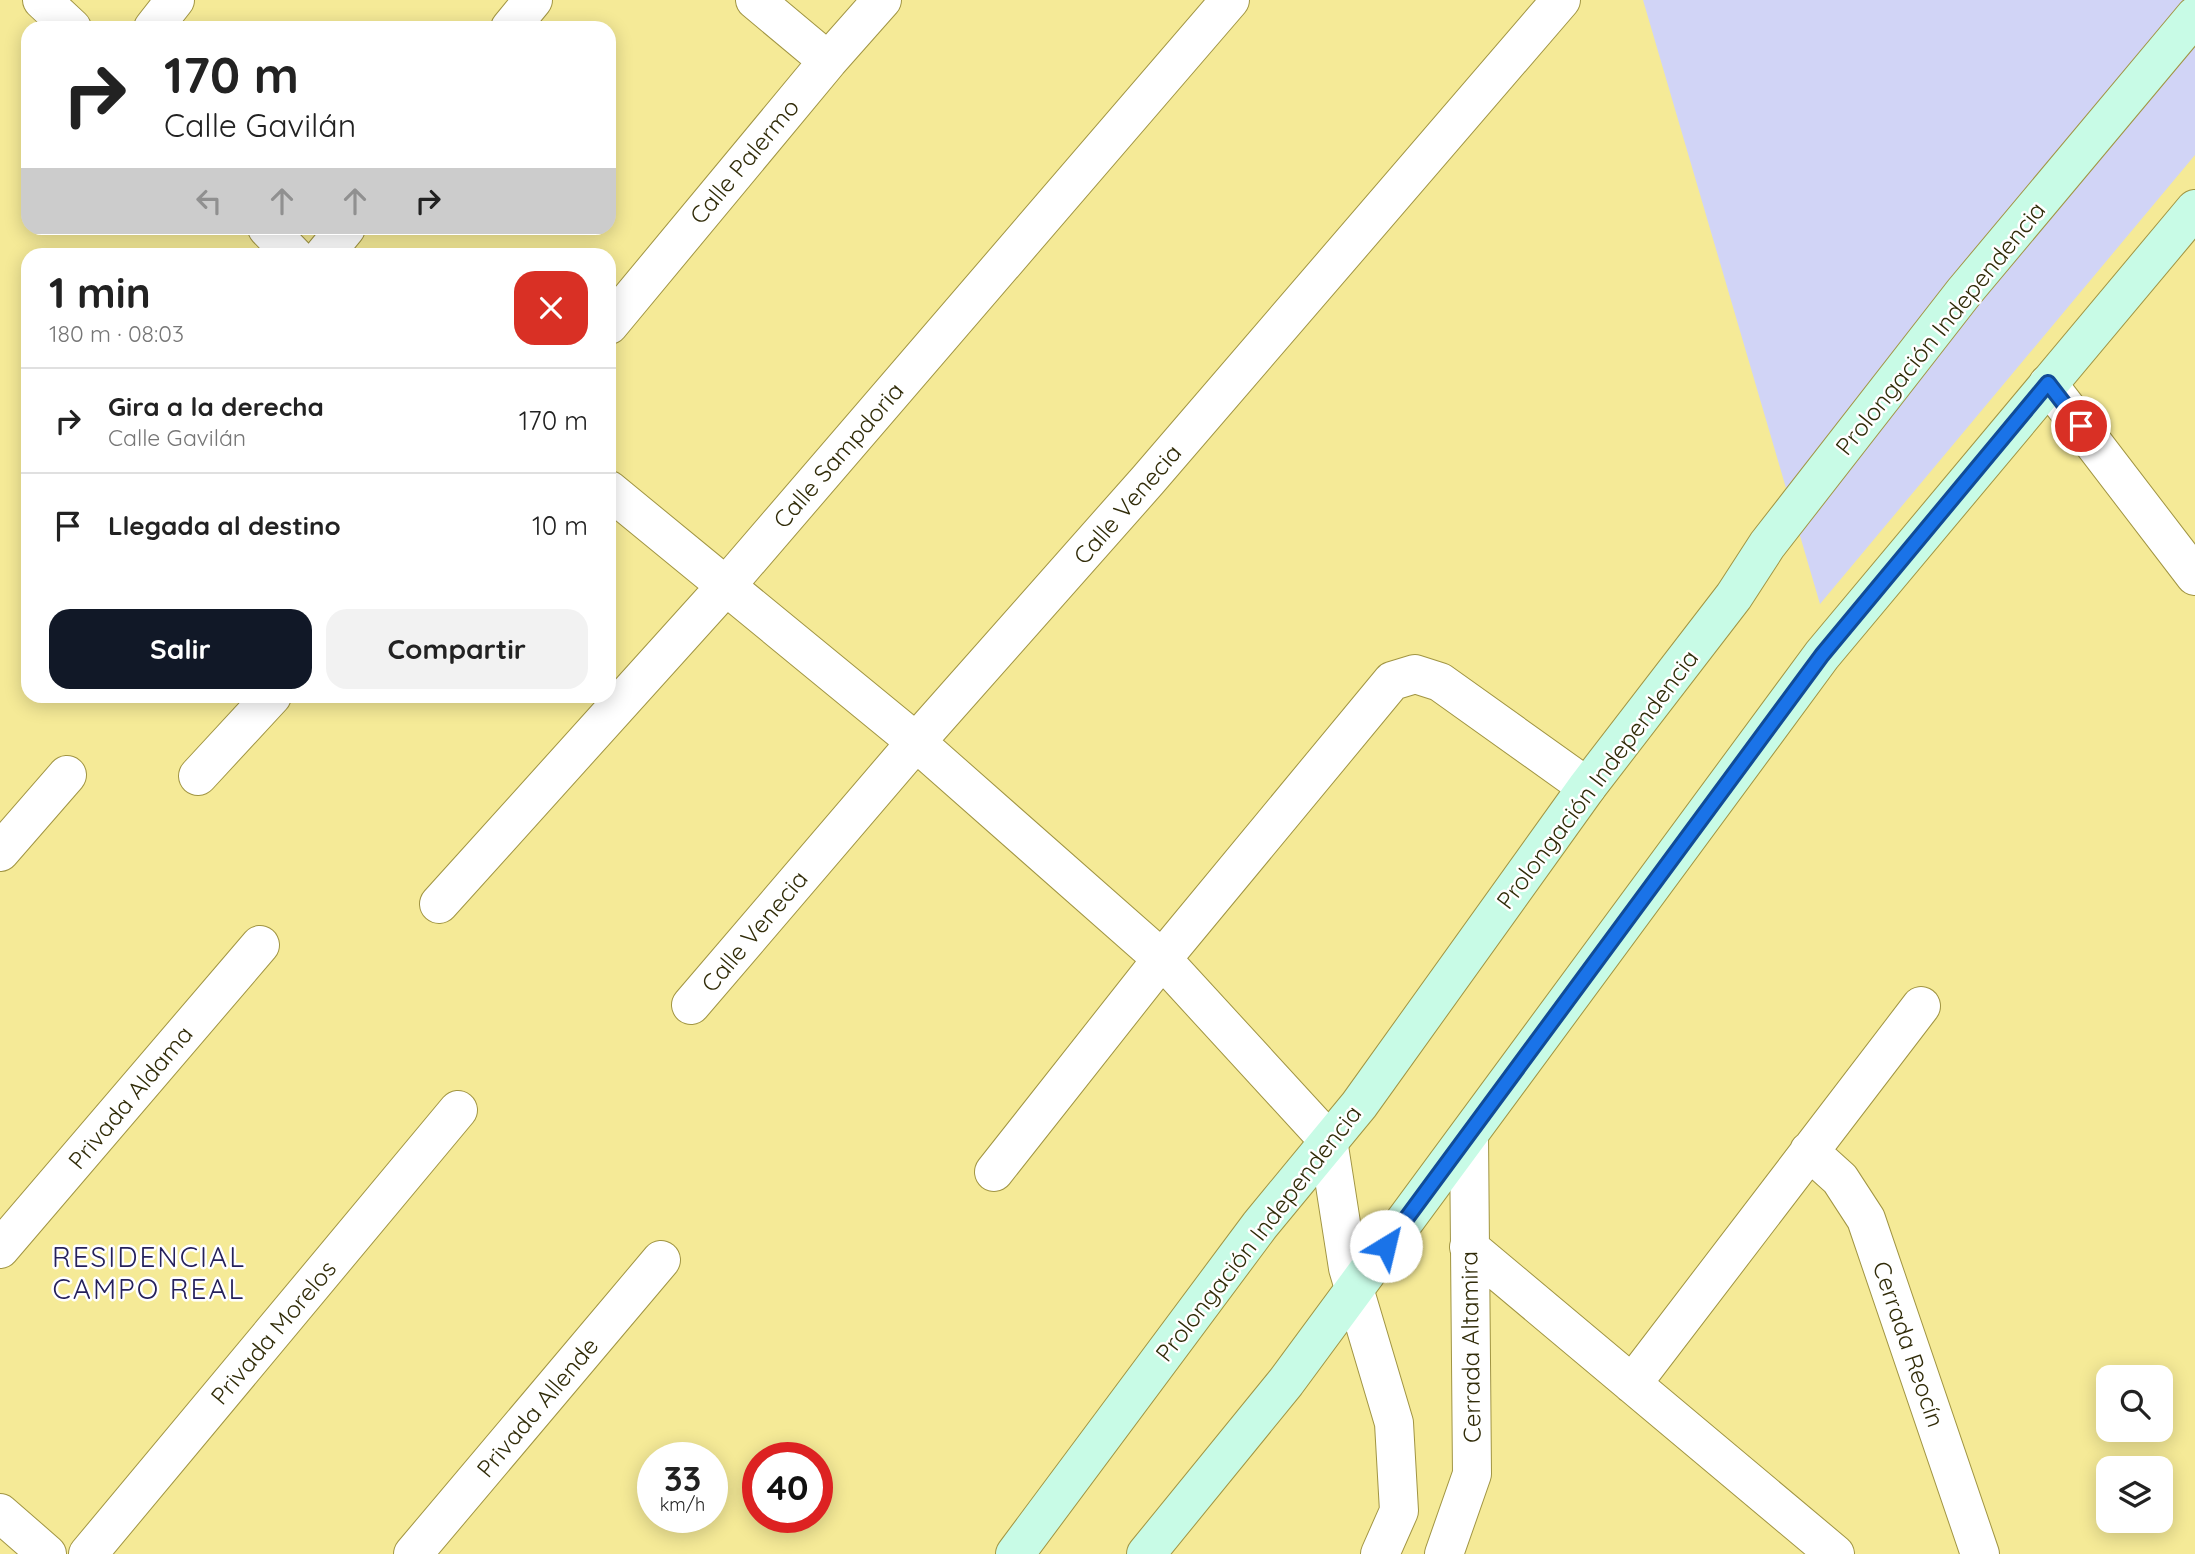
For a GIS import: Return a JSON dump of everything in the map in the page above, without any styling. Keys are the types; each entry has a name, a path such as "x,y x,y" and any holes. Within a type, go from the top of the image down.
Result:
{"street":[{"path":"42,0 64,21"},
{"path":"158,21 175,0"},
{"path":"516,21 533,0"},
{"path":"755,0 828,61"},
{"name":"Calle Palermo","path":"616,317 828,61 882,0"},
{"name":"Calle Sampdoria","path":"439,904 725,587 1230,0"},
{"name":"Calle Venecia","path":"691,1006 916,742 1148,480 1560,0"},
{"name":"Prolongación Independencia","path":"1015,1554 1260,1225 1359,1105 1587,788 1727,606 1767,545 1964,292 2195,16"},
{"path":"1146,1554 1286,1382 1822,655 2195,209"},
{"path":"274,235 286,248"},
{"path":"2048,383 2195,576"},
{"path":"616,496 916,742 1162,959 1328,1140 1353,1291 1394,1423 1399,1511 1380,1554"},
{"path":"994,1172 1162,959 1392,681 1415,674 1440,682 1587,788"},
{"path":"198,776 266,703"},
{"path":"0,852 67,775"},
{"name":"Privada Aldama","path":"0,1249 260,945"},
{"path":"1632,1384 1921,1006"},
{"name":"Privada Morelos","path":"88,1554 458,1110"},
{"name":"Cerrada Altamira","path":"1444,1554 1472,1474 1469,1135"},
{"name":"Cerrada Reocín","path":"1810,1151 1840,1179 1867,1219 1980,1554"},
{"path":"1469,1247 1835,1554"},
{"name":"Privada Allende","path":"413,1554 661,1260"},
{"path":"0,1513 47,1554"}],"shaded area":[{"path":"1643,0 2195,0 2195,155 1820,604"}],"district":[{"name":"RESIDENCIAL CAMPO REAL","path":"149,1272"}],"route":[{"path":"1386,1246 1822,655 2048,383 2081,426"}]}
